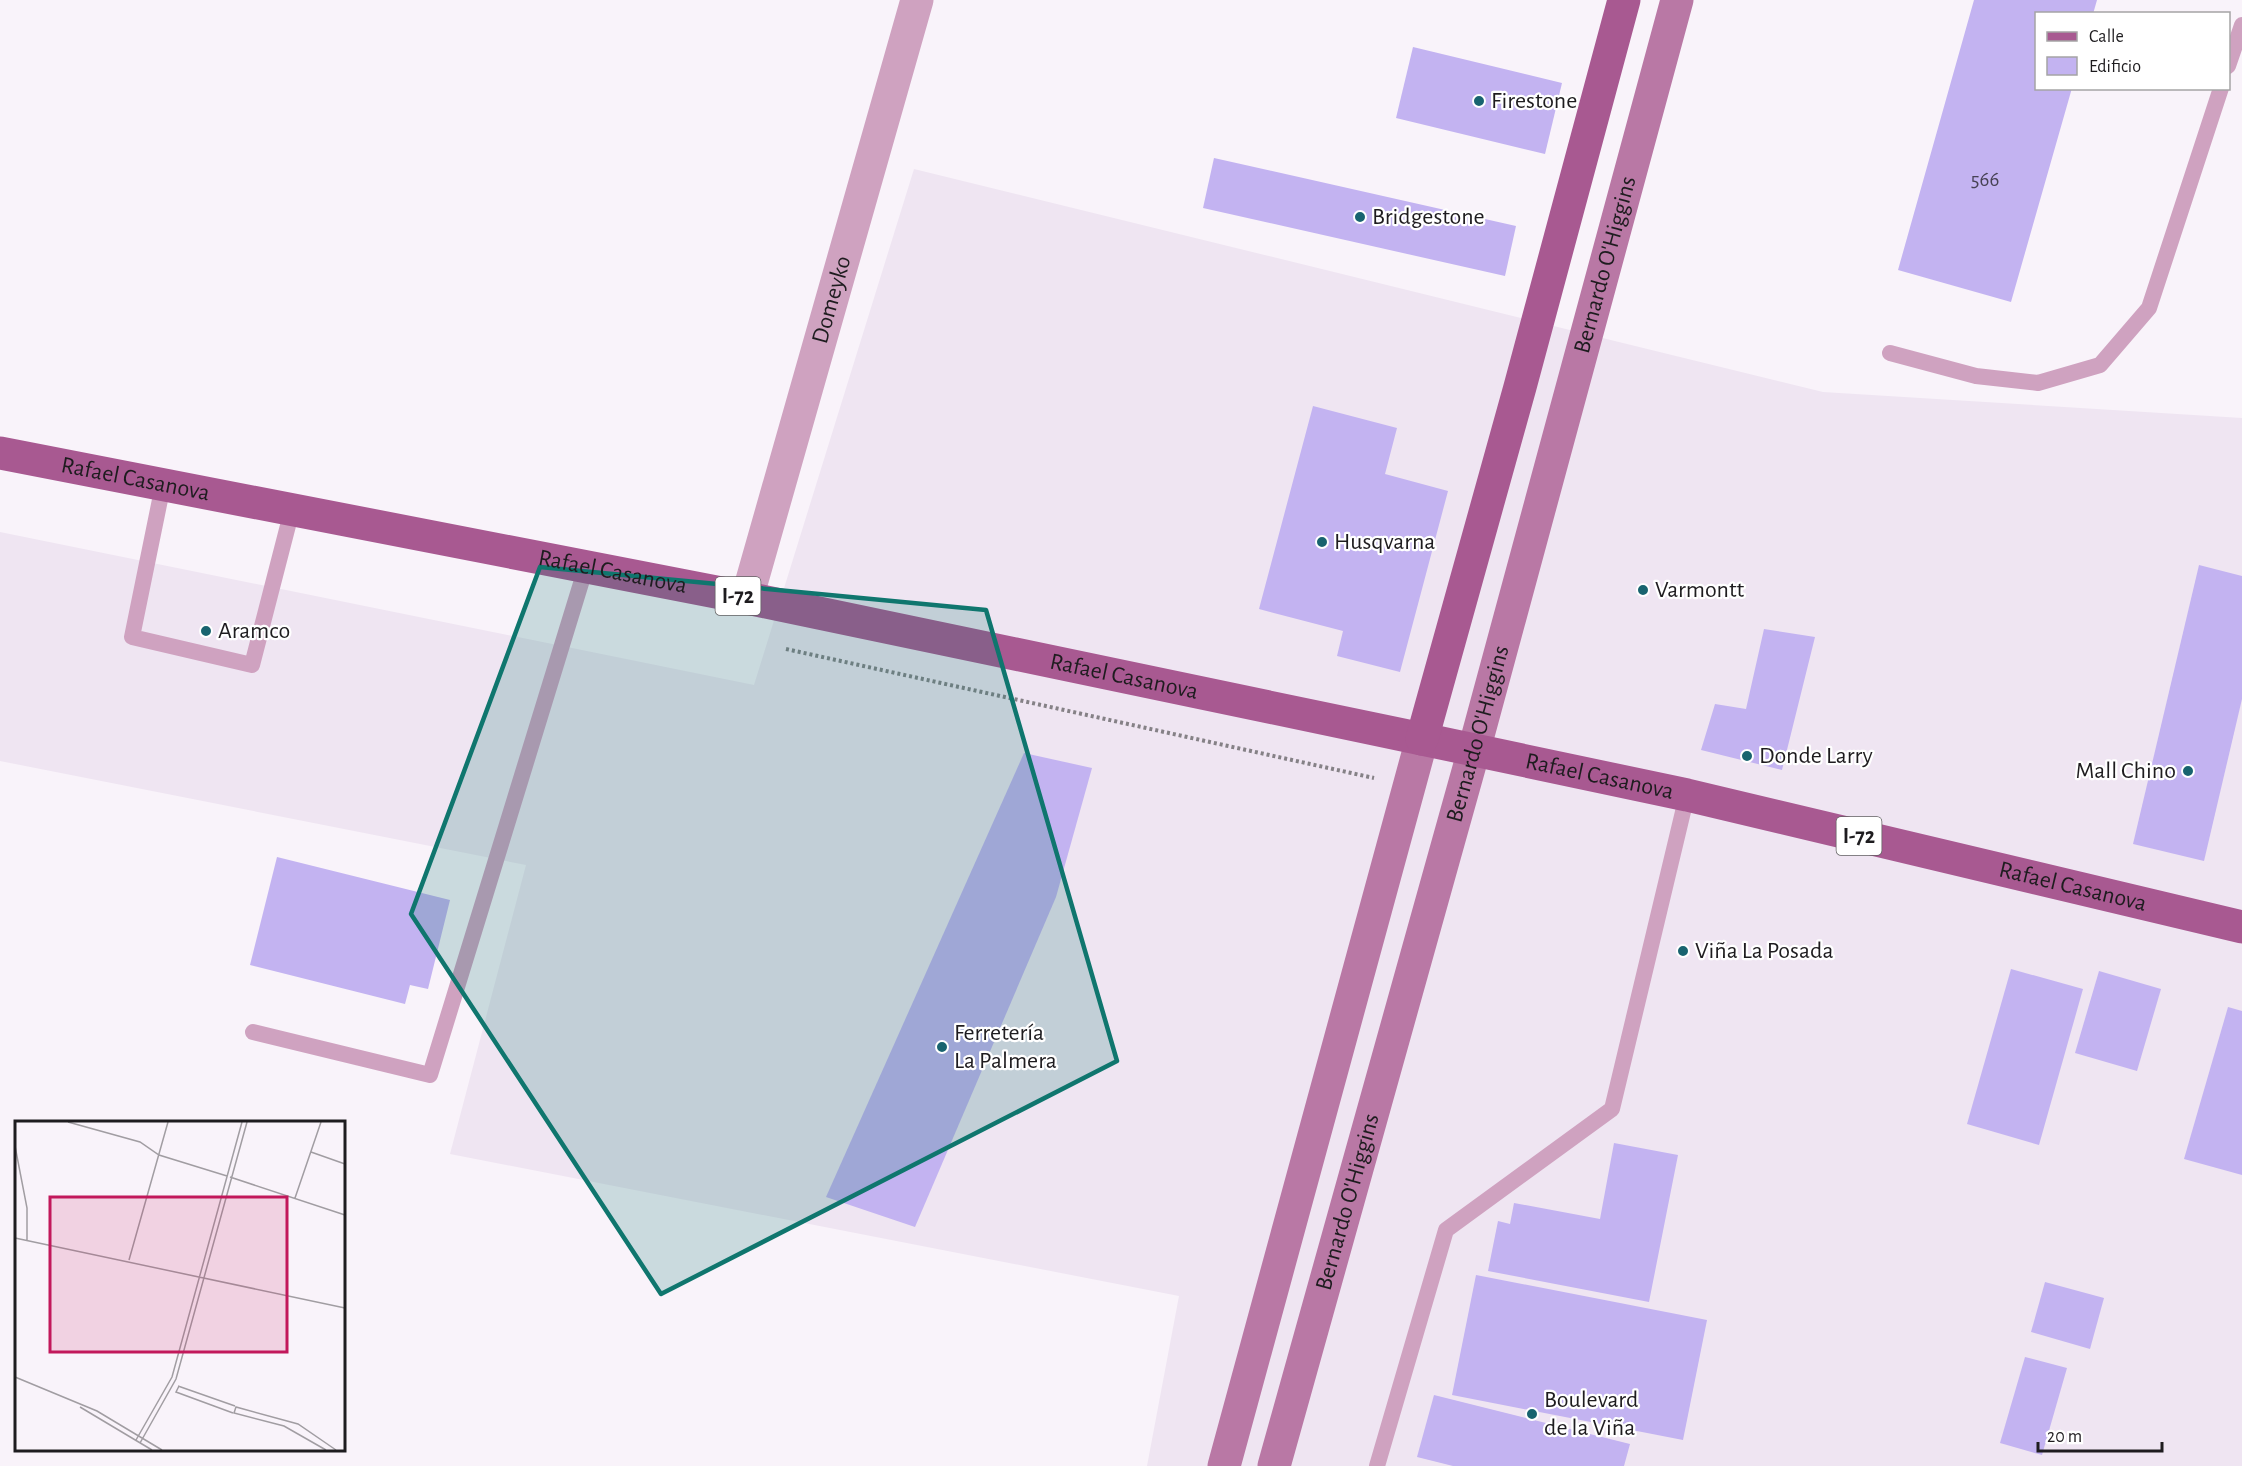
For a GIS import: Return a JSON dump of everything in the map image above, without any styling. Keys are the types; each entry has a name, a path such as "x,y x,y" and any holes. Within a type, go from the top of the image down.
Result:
{"main road":[{"path":"1224,1466 1624,0"},
{"name":"Bernardo O'Higgins","path":"1274,1466 1474,750 1677,0"},
{"name":"Rafael Casanova","path":"0,453 747,598 1687,795 2242,927"}],"street":[{"name":"Domeyko","path":"747,598 917,0"}],"lane":[{"path":"2230,63 2242,25"},
{"path":"1890,354 1976,376 2038,383 2100,365 2149,308 2220,90"},
{"path":"163,485 132,637 252,665 292,510"},
{"path":"253,1032 430,1075 586,567"},
{"path":"1377,1466 1446,1230 1612,1108 1687,795"}],"path":[{"path":"783,648 1409,786"}],"highlighted area":[{"path":"540,567 986,610 1117,1061 661,1294 411,914"}],"shaded area":[{"path":"914,169 1823,392 2242,418 2242,1466 1147,1466 1179,1296 450,1154 526,865 0,761 0,532 754,685"}],"building":[{"path":"1974,0 2097,0 2094,12 2035,12 2035,90 2071,90 2011,302 1898,270"},
{"name":"Firestone","path":"1413,47 1562,83 1545,154 1396,118"},
{"name":"Bridgestone","path":"1214,158 1516,226 1505,276 1203,208"},
{"path":"1313,406 1397,428 1385,474 1448,491 1400,672 1337,656 1343,631 1259,609"},
{"name":"Mall Chino","path":"2199,565 2242,576 2242,699 2204,861 2133,844"},
{"path":"1764,629 1815,637 1782,770 1701,750 1715,704 1746,709"},
{"name":"Ferretería La Palmera","path":"1024,753 1092,768 1056,897 915,1227 826,1197"},
{"path":"277,857 450,900 428,989 410,985 405,1004 250,965"},
{"path":"2011,969 2083,989 2039,1145 1967,1124"},
{"path":"2099,971 2161,989 2137,1071 2075,1053"},
{"path":"2228,1007 2242,1011 2242,1175 2184,1159"},
{"path":"1614,1143 1678,1155 1649,1302 1488,1271 1498,1221 1510,1224 1514,1203 1600,1219"},
{"path":"1476,1275 1707,1320 1683,1440 1452,1395"},
{"path":"2045,1282 2104,1298 2090,1349 2031,1332"},
{"path":"2025,1357 2067,1368 2042,1455 2000,1443"},
{"path":"1434,1395 1630,1444 1624,1466 1453,1466 1417,1457"}],"place":[{"name":"Firestone","path":"1479,101"},
{"name":"Bridgestone","path":"1360,217"},
{"name":"Husqvarna","path":"1322,542"},
{"name":"Varmontt","path":"1643,590"},
{"name":"Aramco","path":"206,631"},
{"name":"Donde Larry","path":"1747,756"},
{"name":"Mall Chino","path":"2188,771"},
{"name":"Viña La Posada","path":"1683,951"},
{"name":"Ferretería La Palmera","path":"942,1047"},
{"name":"Boulevard de la Viña","path":"1532,1414"}]}
